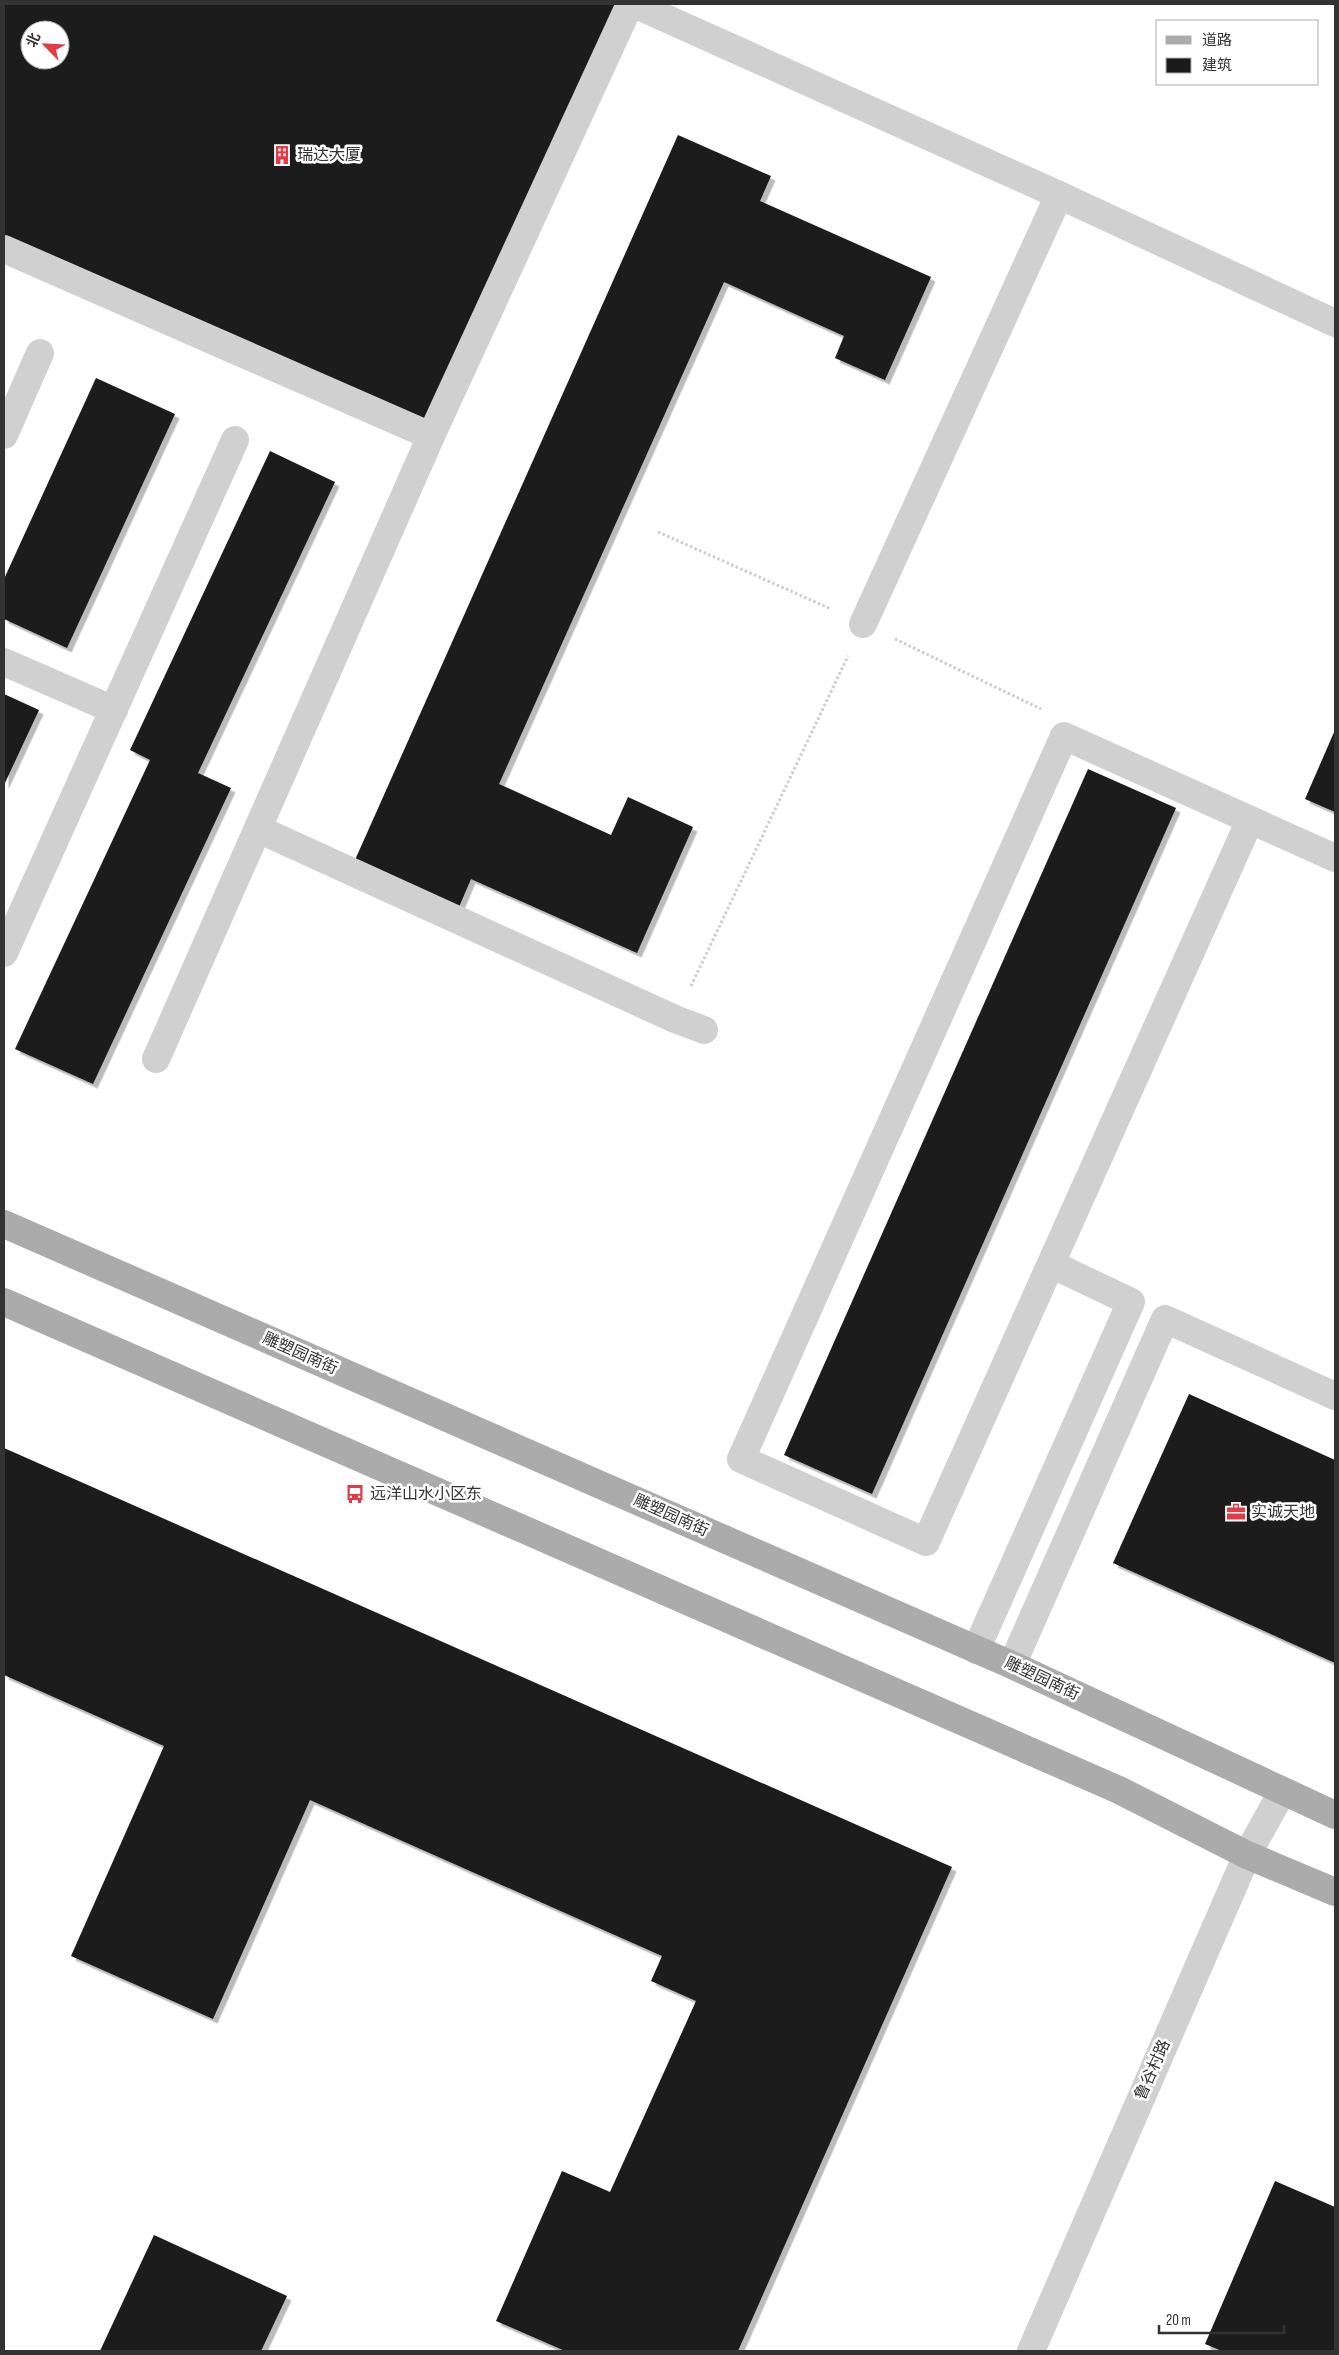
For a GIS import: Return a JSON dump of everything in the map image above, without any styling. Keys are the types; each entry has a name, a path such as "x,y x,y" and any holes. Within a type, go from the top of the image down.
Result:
{"main road":[{"name":"雕塑园南街","path":"4,1224 1012,1665 1335,1815"},
{"path":"4,1302 1119,1790 1248,1855 1335,1892"}],"street":[{"path":"156,1059 431,436 632,4 1059,195 1335,324"},
{"path":"864,624 1059,195"},
{"path":"4,249 431,436"},
{"path":"4,435 40,353"},
{"path":"4,953 235,440"},
{"path":"4,662 114,710"},
{"path":"1250,820 926,1542 741,1459 1064,736 1335,858"},
{"path":"258,829 675,1019 704,1030"},
{"path":"1051,1264 1165,1319 1335,1396"},
{"path":"976,1650 1131,1302"},
{"path":"1012,1665 1165,1319"},
{"name":"鲁谷村路","path":"1031,2351 1248,1855 1282,1792"}],"path":[{"path":"675,1019 864,624"}],"building":[{"name":"瑞达大厦","path":"4,4 630,4 431,436 4,249"},
{"path":"678,135 771,176 760,201 931,277 885,380 835,358 844,336 724,282 499,784 611,835 628,797 693,827 637,953 471,879 459,907 355,860"},
{"path":"96,378 175,414 67,648 4,619 4,579"},
{"path":"270,451 335,482 198,773 231,788 93,1084 15,1049 150,760 130,750"},
{"path":"4,694 39,710 4,785"},
{"path":"1335,730 1335,812 1305,799"},
{"path":"1088,769 1176,808 872,1494 784,1455"},
{"name":"实诚天地","path":"1189,1394 1335,1460 1335,1663 1113,1563"},
{"path":"4,1448 952,1867 738,2351 565,2351 496,2321 562,2171 610,2192 696,2001 651,1981 662,1956 310,1800 213,2019 71,1956 164,1746 4,1675"},
{"path":"1275,2181 1335,2207 1335,2351 1222,2351 1205,2344"},
{"path":"154,2235 287,2296 261,2351 100,2351"}],"place":[{"name":"瑞达大厦","path":"282,155"},
{"name":"远洋山水小区东","path":"355,1494"},
{"name":"实诚天地","path":"1236,1512"}]}
